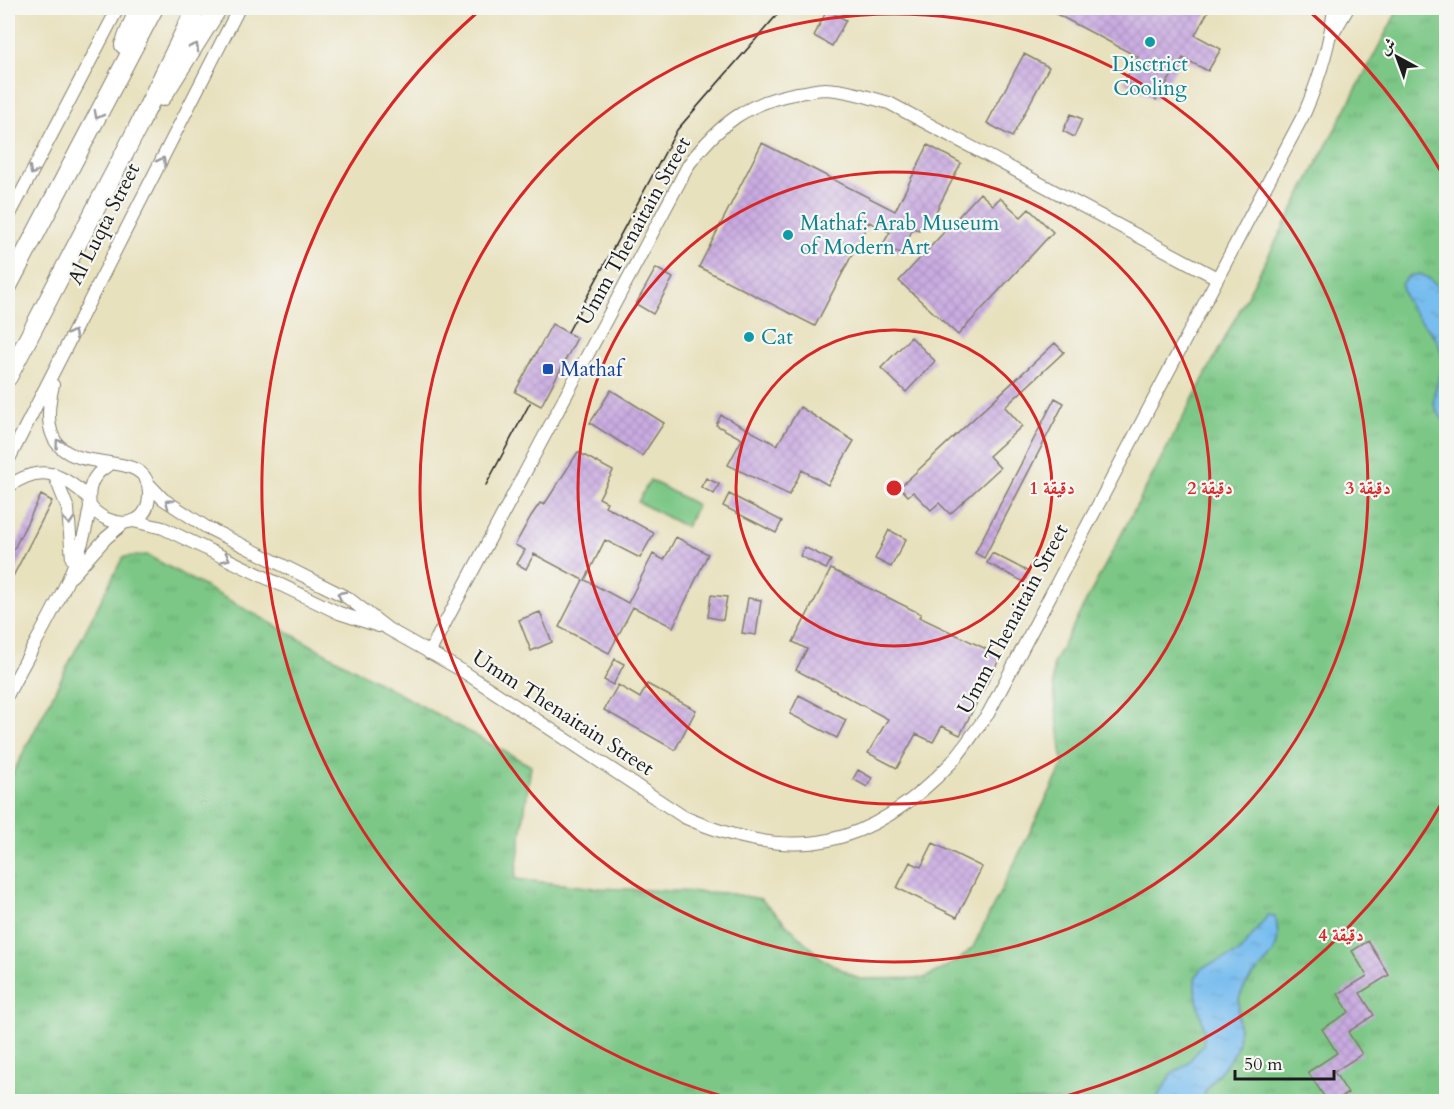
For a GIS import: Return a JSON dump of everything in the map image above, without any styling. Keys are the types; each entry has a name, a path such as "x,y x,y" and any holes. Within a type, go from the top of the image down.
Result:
{"main road":[{"path":"119,76 128,32 139,8"},
{"path":"8,286 154,8"},
{"name":"Al Luqta Street","path":"8,376 137,129 196,8"},
{"path":"137,129 168,90 218,8"}],"street":[{"path":"8,218 118,8"},
{"name":"Al Luqta Street","path":"8,461 239,8"},
{"name":"Umm Thenaitain Street","path":"147,482 174,507 206,527 348,598 388,629 471,676 684,817 721,833 779,845 813,843 846,836 874,824 903,806 952,761 987,714 1305,112 1322,72 1334,8"},
{"name":"Umm Thenaitain Street","path":"1330,38 1348,8"},
{"name":"Umm Thenaitain Street","path":"429,652 689,164 709,138 744,110 783,96 824,89 856,94 889,103 1217,278"},
{"path":"57,367 48,414 55,440 60,447 76,457 130,465 138,470 147,482 147,504 142,514 128,522 90,555 66,584"},
{"path":"8,694 66,584 88,526 93,477 111,464"},
{"path":"8,487 33,474 54,474 75,486 105,520 128,522"},
{"path":"54,474 68,509 71,571"},
{"name":"Umm Thenaitain Street","path":"128,522 163,528 339,613 388,629"},
{"path":"256,572 263,565 263,555"},
{"path":"290,590 301,588 305,581 303,574"},
{"path":"313,600 315,589 322,585"}],"green space":[{"path":"1399,8 1446,8 1446,1101 8,1101 8,783 123,557 147,555 531,766 515,879 596,888 726,893 761,899 821,958 859,979 925,978 959,960 973,947 1063,765 1053,684 1053,664"},
{"path":"650,480 697,505 686,527 638,502"}],"water":[{"path":"1446,73 1446,122 1442,116 1438,91 1440,81"},
{"path":"1420,274 1430,279 1446,296 1446,423 1434,404 1435,389 1442,365 1439,345 1408,304 1402,283 1409,276"},
{"path":"1268,915 1275,916 1278,932 1277,944 1273,953 1246,985 1240,996 1238,1038 1235,1051 1208,1087 1202,1101 1155,1101 1171,1075 1186,1065 1203,1045 1204,1030 1195,990 1195,978 1203,967 1239,953"}],"building":[{"name":"Disctrict Cooling","path":"1045,8 1210,8 1195,35 1221,49 1208,71 1183,58 1156,100 1124,82 1138,57"},
{"path":"827,10 846,20 832,46 814,36"},
{"path":"1024,54 1049,67 1012,137 987,123"},
{"path":"1071,114 1082,119 1074,137 1063,131"},
{"name":"Mathaf: Arab Museum of Modern Art","path":"762,143 895,211 928,145 961,163 929,225 920,227 919,230 913,228 902,253 887,249 889,247 883,244 890,232 869,222 815,326 699,267"},
{"path":"980,193 993,205 1000,198 1021,217 1029,209 1053,232 958,335 899,281"},
{"path":"656,268 673,278 653,314 636,304"},
{"path":"552,324 577,338 541,406 515,392"},
{"path":"911,337 935,361 906,392 881,368"},
{"path":"1055,343 1064,352 1005,407 1022,426 989,456 1000,468 950,514 939,503 931,510 913,492 908,496 900,487"},
{"path":"611,390 664,423 642,456 590,423"},
{"path":"1055,398 1064,403 984,558 975,553"},
{"path":"800,407 854,441 828,485 802,470 789,495 728,465 742,439 716,425 721,415 777,445"},
{"path":"578,452 613,471 599,498 607,502 605,506 654,533 640,558 605,540 585,580 628,603 653,554 664,560 676,537 708,554 673,627 633,607 609,653 559,627 583,580 534,554 526,569 517,564 525,550 515,545 531,516 540,503 544,505"},
{"path":"706,478 719,484 714,494 701,487"},
{"path":"729,494 782,521 776,533 723,506"},
{"path":"41,495 52,501 8,586 8,561"},
{"path":"889,530 906,539 891,567 875,559"},
{"path":"804,547 831,560 826,569 800,556"},
{"path":"992,553 1029,572 1024,582 987,563"},
{"path":"831,569 921,614 919,617 1001,656 960,735 942,726 933,742 916,734 897,768 868,753 888,719 796,670 807,649 793,642"},
{"path":"711,595 727,597 723,620 708,617"},
{"path":"748,598 761,600 756,635 742,633"},
{"path":"540,612 552,642 531,651 519,620"},
{"path":"615,659 624,664 613,685 604,680"},
{"path":"647,684 696,710 675,750 604,710 618,685 640,698"},
{"path":"799,695 846,720 837,738 790,714"},
{"path":"858,770 872,778 867,787 853,779"},
{"path":"933,843 982,867 957,917 897,888 910,862 921,867"},
{"path":"1368,941 1389,975 1360,993 1374,1015 1348,1032 1362,1054 1334,1072 1348,1093 1335,1101 1327,1101 1308,1072 1337,1053 1322,1029 1349,1012 1338,994 1367,976 1352,951"}],"tram line":[{"path":"568,332 677,130 783,8"},
{"path":"486,485 530,403"}],"place":[{"name":"Disctrict Cooling","path":"1150,42"},
{"name":"Mathaf: Arab Museum of Modern Art","path":"788,235"},
{"name":"Cat","path":"749,337"},
{"name":"Mathaf","path":"548,369"}]}
